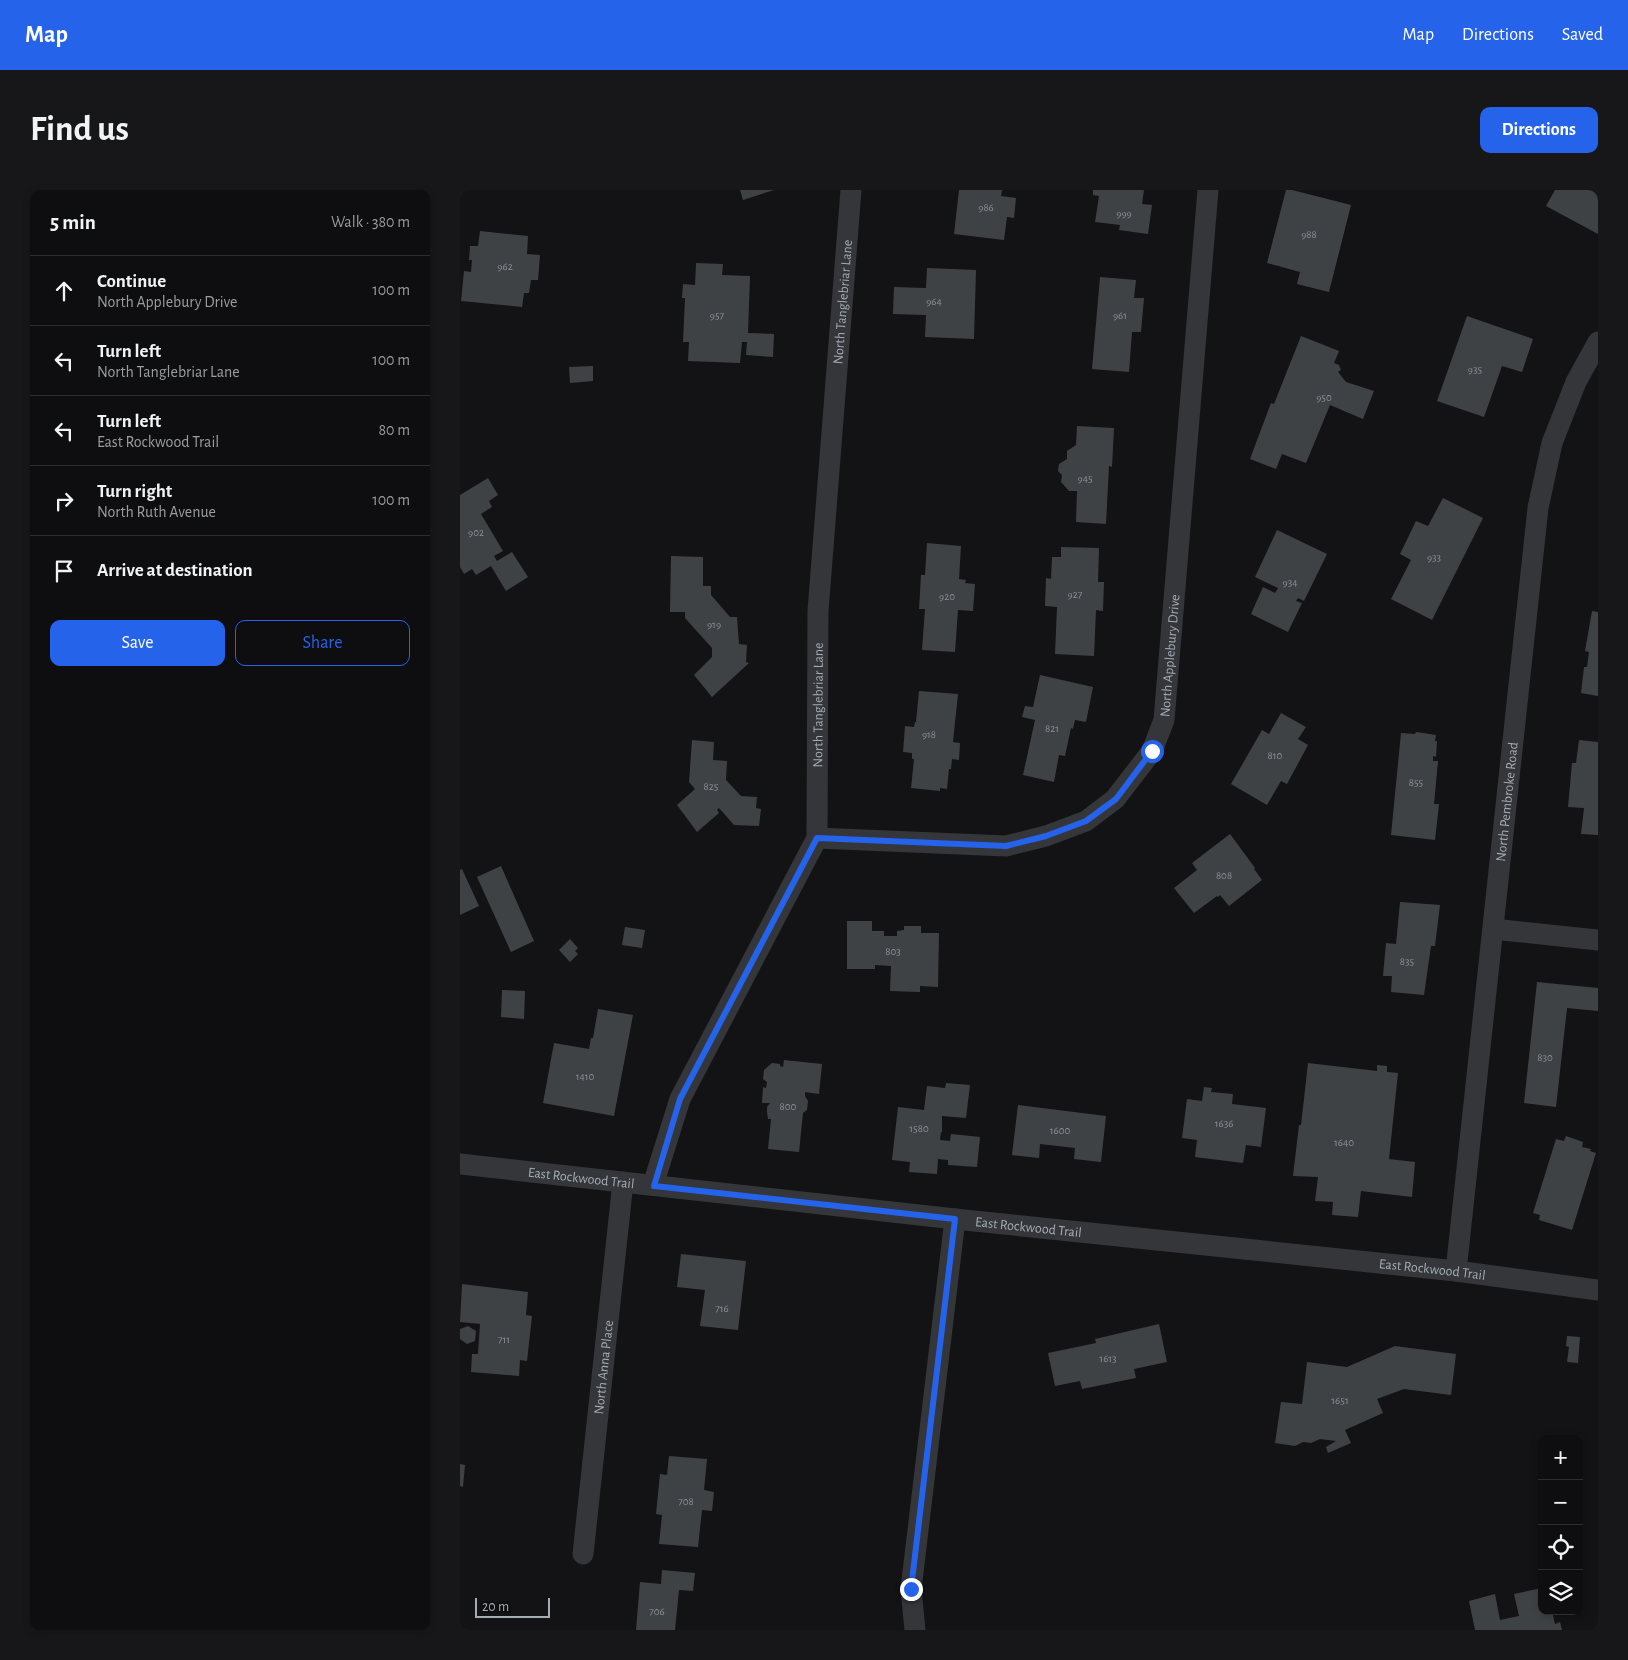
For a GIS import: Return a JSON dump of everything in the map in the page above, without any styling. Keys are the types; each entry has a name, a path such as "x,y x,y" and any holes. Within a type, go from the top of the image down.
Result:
{"street":[{"name":"North Tanglebriar Lane","path":"654,1186 680,1099 817,838 818,611 851,190"},
{"name":"North Applebury Drive","path":"817,838 1006,846 1046,836 1086,821 1116,799 1152,751 1164,720 1208,190"},
{"name":"North Pembroke Road","path":"1456,1271 1538,508 1552,444 1576,382 1598,342"},
{"path":"1493,929 1598,940"},
{"name":"East Rockwood Trail","path":"460,1164 955,1219 1456,1271 1598,1290"},
{"name":"North Anna Place","path":"583,1554 623,1182"},
{"path":"915,1630 911,1589 955,1219"}],"building":[{"path":"740,190 774,190 743,200"},
{"path":"959,190 1002,190 1001,196 1016,198 1014,218 1007,217 1004,240 954,234"},
{"path":"1093,190 1144,190 1142,204 1152,205 1148,234 1119,230 1120,225 1095,222 1099,196 1093,195"},
{"path":"1286,190 1351,205 1329,292 1297,284 1300,272 1267,263"},
{"path":"1555,190 1598,190 1598,234 1546,206"},
{"path":"480,231 528,236 527,254 540,255 538,280 531,280 529,293 524,293 522,307 461,301 464,271 471,272 472,260 469,260 470,246 478,246"},
{"path":"696,263 723,264 722,275 750,276 748,333 774,334 773,357 746,355 747,342 742,342 740,363 688,361 689,342 683,342 685,298 682,298 683,284 695,285"},
{"path":"927,268 976,270 974,339 925,337 926,315 893,314 894,287 926,288"},
{"path":"1100,277 1136,280 1134,298 1144,298 1141,332 1132,332 1129,372 1092,369"},
{"path":"1467,316 1533,339 1522,372 1502,366 1484,417 1437,401"},
{"path":"1301,336 1339,351 1334,363 1339,365 1341,370 1338,372 1346,382 1374,391 1363,419 1330,405 1306,463 1282,454 1276,469 1250,459 1271,403 1274,404"},
{"path":"593,366 593,381 570,383 569,367"},
{"path":"1077,426 1114,428 1112,467 1109,466 1106,524 1076,522 1077,491 1069,491 1061,482 1062,475 1058,471 1059,464 1067,459 1067,451 1076,445"},
{"path":"488,478 498,495 489,501 492,507 481,514 503,551 494,556 497,561 512,552 528,577 506,591 491,566 476,575 472,569 464,574 460,567 460,495"},
{"path":"1443,498 1483,518 1432,620 1391,599 1411,560 1400,554 1416,521 1428,526"},
{"path":"1277,530 1327,554 1304,601 1298,598 1296,601 1302,603 1288,632 1251,614 1263,587 1275,593 1278,588 1255,577"},
{"path":"927,543 961,546 959,579 966,580 965,583 975,584 973,611 958,610 955,652 922,650 925,609 919,609 921,575 925,575"},
{"path":"1061,547 1099,548 1098,582 1104,582 1103,611 1096,610 1094,656 1055,654 1057,607 1045,606 1046,578 1051,579 1052,557 1061,557"},
{"path":"671,556 703,557 703,586 711,586 711,595 730,617 737,617 739,644 747,645 746,662 749,663 712,697 694,675 712,657 712,648 685,618 685,612 670,612"},
{"path":"1592,611 1598,612 1598,696 1581,693 1584,667 1587,667 1589,652 1585,651"},
{"path":"1040,675 1093,687 1086,722 1075,720 1073,729 1071,728 1065,756 1059,755 1054,782 1023,775 1035,720 1022,717 1025,706 1033,707"},
{"path":"919,691 958,694 953,742 960,743 959,760 952,759 947,789 940,788 940,791 911,788 914,759 912,759 912,753 903,752 905,726 914,727 916,722"},
{"path":"1281,713 1306,727 1298,739 1308,745 1287,784 1281,781 1267,805 1231,784 1262,730 1269,734"},
{"path":"1416,732 1436,735 1436,757 1433,756 1433,761 1438,761 1434,804 1439,804 1435,840 1391,835 1401,733 1415,734"},
{"path":"692,740 714,742 713,760 727,761 726,780 741,796 757,797 756,808 761,809 759,826 734,825 719,808 717,810 719,813 697,832 677,805 695,789 689,782"},
{"path":"1579,740 1598,742 1598,835 1581,834 1584,808 1568,807 1572,763 1576,763"},
{"path":"1230,834 1262,880 1229,906 1220,895 1194,913 1174,888 1197,870 1192,863"},
{"path":"501,866 534,941 511,952 477,877"},
{"path":"462,869 479,906 460,915 460,870"},
{"path":"1400,902 1440,905 1435,946 1431,946 1424,995 1391,992 1392,976 1383,976 1386,943 1396,944"},
{"path":"847,921 872,921 872,931 884,931 884,936 897,936 897,931 904,930 904,926 921,926 921,933 939,933 938,987 920,986 920,992 890,991 891,966 875,965 875,969 847,969"},
{"path":"625,927 645,930 642,948 622,945"},
{"path":"570,939 578,948 575,951 578,954 570,962 559,950"},
{"path":"1537,982 1598,988 1598,1011 1567,1008 1556,1107 1524,1103"},
{"path":"502,990 525,991 524,1019 501,1017"},
{"path":"598,1009 633,1015 614,1116 543,1103 554,1043 589,1049"},
{"path":"784,1060 822,1064 819,1094 805,1092 808,1101 807,1110 803,1113 799,1152 768,1149 771,1119 768,1119 767,1112 767,1107 770,1103 762,1103 763,1087 766,1088 767,1082 763,1079 764,1070 772,1063 780,1064 783,1067"},
{"path":"1308,1063 1377,1071 1377,1065 1387,1066 1387,1072 1398,1073 1389,1159 1415,1162 1412,1197 1361,1191 1358,1217 1332,1215 1333,1202 1315,1201 1318,1177 1293,1176"},
{"path":"946,1083 970,1085 966,1118 942,1116 940,1140 950,1141 951,1134 980,1137 977,1167 948,1165 948,1160 938,1159 937,1174 909,1172 910,1162 892,1160 898,1107 924,1110 927,1086 945,1088"},
{"path":"1204,1087 1212,1088 1211,1092 1233,1094 1232,1104 1266,1108 1261,1147 1246,1145 1243,1163 1195,1157 1197,1140 1182,1138 1187,1099 1202,1101"},
{"path":"1018,1105 1106,1116 1101,1162 1074,1159 1075,1148 1040,1144 1039,1158 1012,1155"},
{"path":"1566,1136 1583,1142 1582,1147 1591,1149 1590,1151 1596,1153 1572,1230 1539,1220 1540,1215 1533,1213 1556,1139 1564,1141"},
{"path":"681,1254 746,1261 738,1330 700,1326 705,1290 677,1287"},
{"path":"462,1284 528,1292 526,1315 532,1316 527,1361 520,1360 519,1376 471,1372 472,1354 478,1354 480,1324 460,1322"},
{"path":"1159,1324 1167,1362 1134,1369 1136,1378 1082,1389 1080,1381 1055,1386 1048,1353 1096,1343 1095,1339"},
{"path":"468,1326 476,1331 475,1341 467,1344 460,1339 460,1329"},
{"path":"1567,1336 1580,1337 1578,1363 1567,1362 1569,1347 1566,1346"},
{"path":"1395,1346 1456,1354 1451,1395 1404,1389 1377,1399 1383,1413 1345,1430 1351,1443 1328,1453 1326,1447 1336,1441 1320,1439 1311,1443 1303,1442 1295,1446 1275,1443 1281,1402 1302,1404 1307,1362 1347,1367"},
{"path":"669,1456 707,1459 704,1490 714,1492 712,1511 702,1510 698,1547 659,1544 662,1515 656,1514 660,1474 667,1475"},
{"path":"460,1464 465,1465 463,1487 460,1486"},
{"path":"662,1570 695,1573 693,1591 679,1590 675,1630 636,1630 640,1582 661,1584"},
{"path":"1538,1589 1538,1615 1553,1615 1555,1624 1560,1622 1562,1630 1475,1630 1469,1601 1495,1594 1500,1620 1519,1616 1514,1594"}],"route":[{"path":"911,1589 955,1219 654,1186 680,1099 817,838 1006,846 1046,836 1086,821 1116,799 1152,751"}]}
